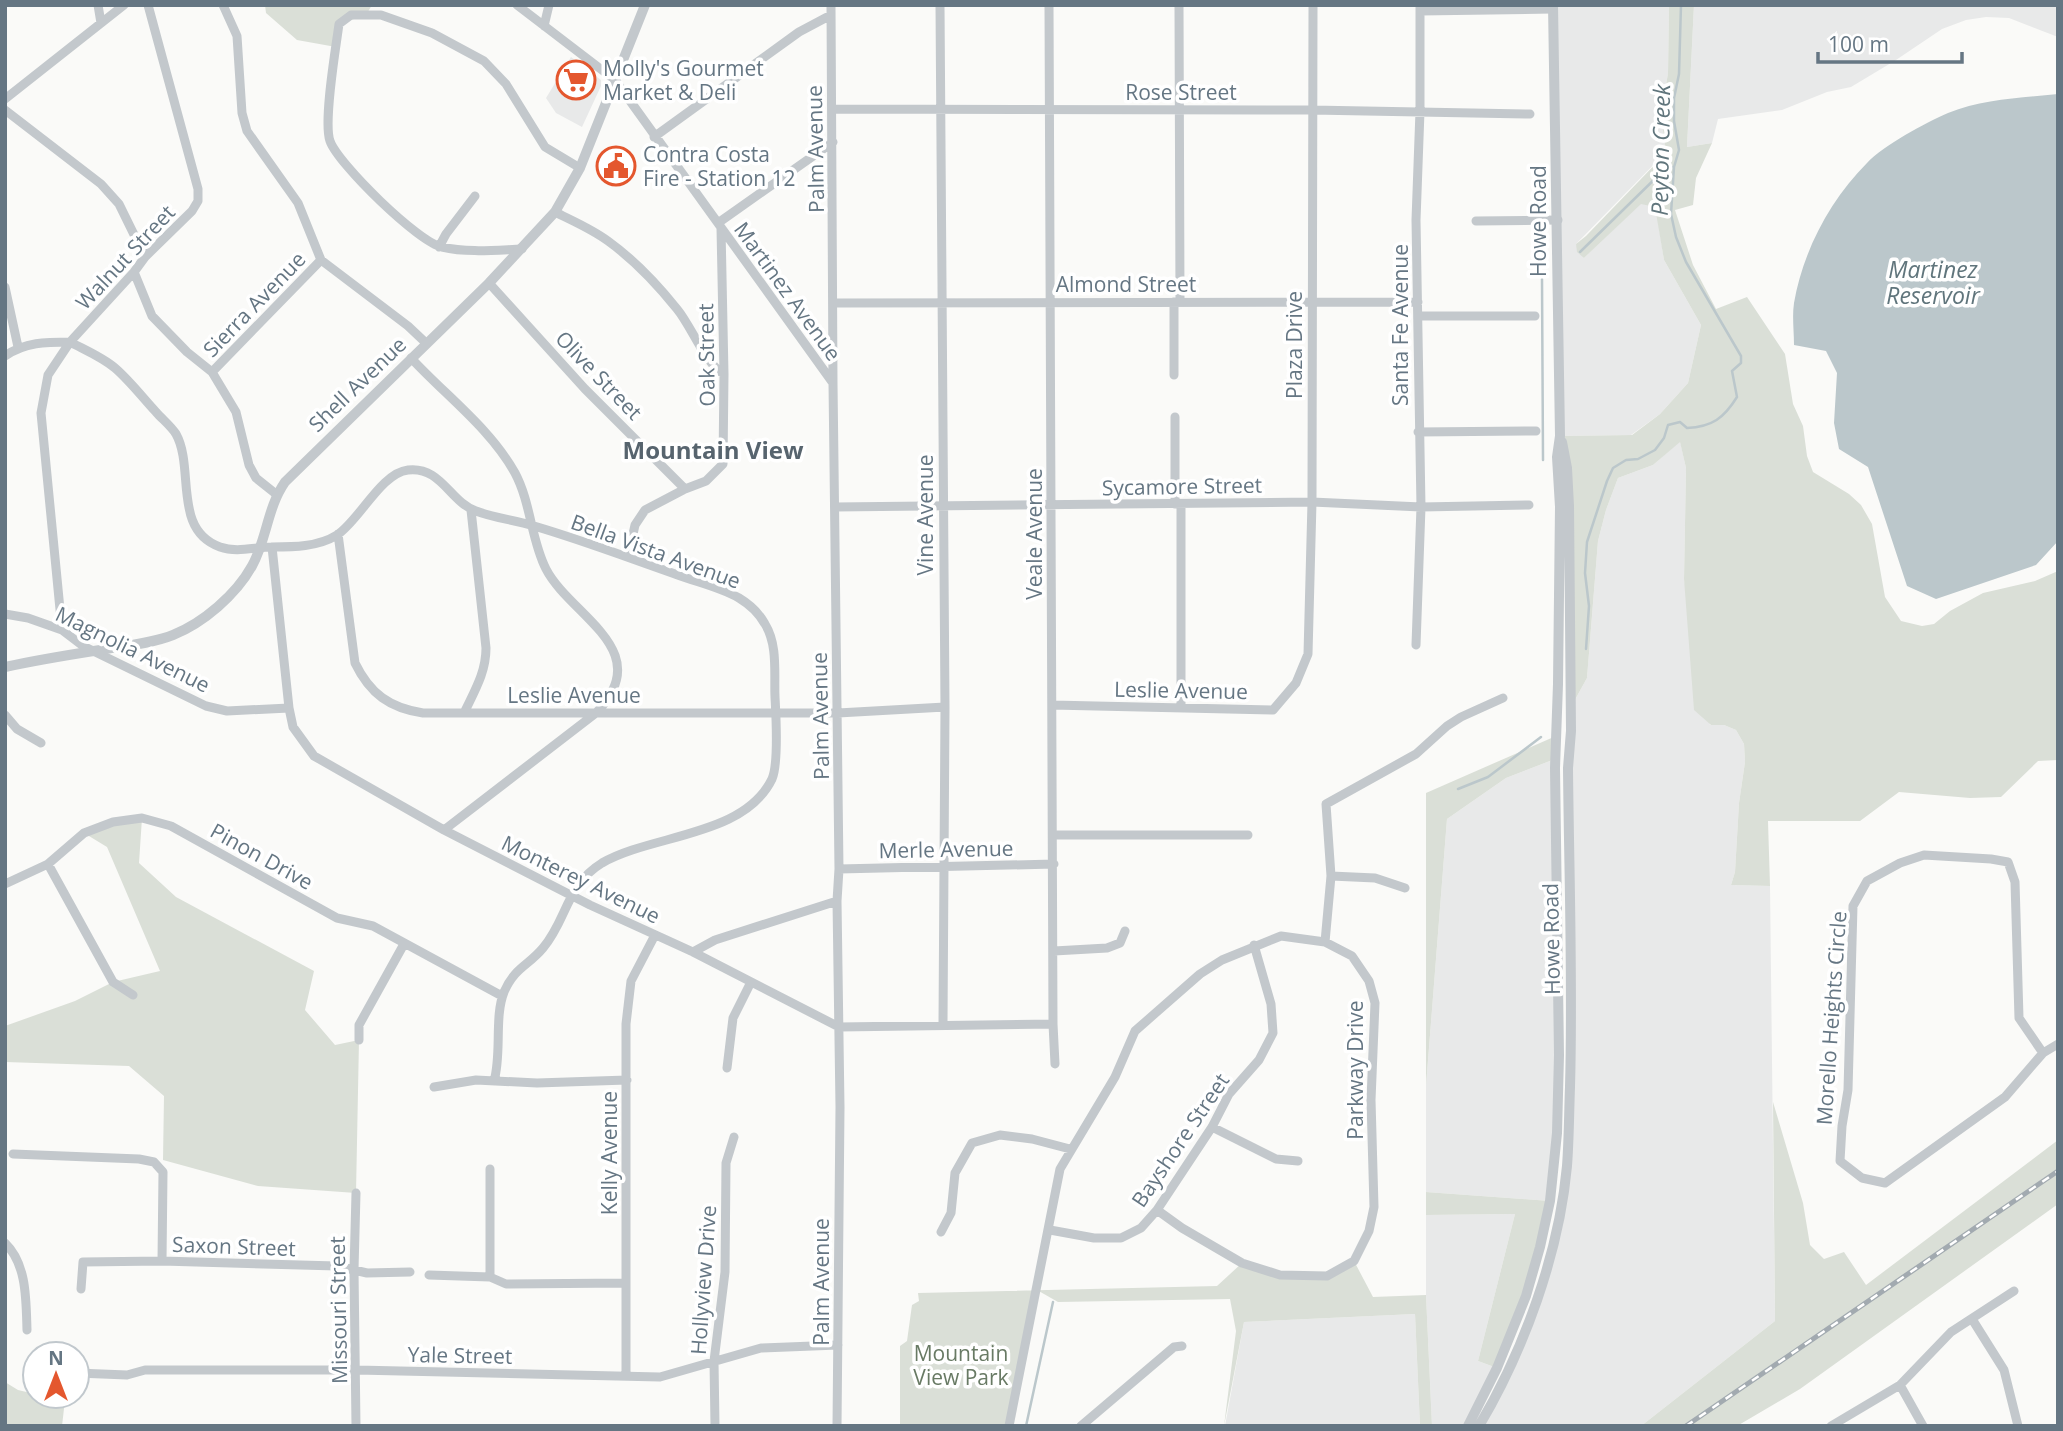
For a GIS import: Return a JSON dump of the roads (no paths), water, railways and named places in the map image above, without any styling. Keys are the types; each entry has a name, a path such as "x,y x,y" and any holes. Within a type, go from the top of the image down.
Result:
{"street":[{"path":"98,5 101,23"},
{"name":"Walnut Street","path":"62,630 41,413 48,375 70,342 145,257 192,211 198,201 198,189 148,5"},
{"path":"223,5 237,36 242,113 247,131 298,203 321,260 426,343"},
{"name":"Martinez Avenue","path":"517,5 615,80 833,383"},
{"path":"544,26 549,5"},
{"name":"Shell Avenue","path":"5,667 144,643 173,635 194,623 229,596 266,548 272,503 285,482 489,283 555,212 580,168 645,5"},
{"name":"Vine Avenue","path":"940,5 943,1024"},
{"name":"Veale Avenue","path":"1049,5 1055,1064"},
{"path":"1174,375 1179,5"},
{"name":"Plaza Drive","path":"1296,683 1308,654 1312,502 1313,5"},
{"path":"5,99 118,7"},
{"path":"1420,8 1553,7"},
{"name":"Howe Road","path":"1468,1426 1497,1368 1525,1296 1548,1212 1557,1133 1559,1055 1555,768 1560,507 1557,457 1560,436 1553,7"},
{"name":"Santa Fe Avenue","path":"1416,645 1421,506 1416,220 1420,8"},
{"path":"654,137 831,10"},
{"name":"Palm Avenue","path":"831,10 839,869 836,1426"},
{"path":"522,249 469,250 439,247 412,231 344,163 330,142 328,124 339,24 351,15 381,15 432,33 484,61 506,84 545,147 580,168"},
{"name":"Rose Street","path":"832,109 1050,108 1530,114"},
{"path":"5,110 102,184 119,204 145,257"},
{"path":"719,226 833,142"},
{"path":"439,247 475,196"},
{"path":"555,212 607,240 644,273 690,325 713,366 724,374"},
{"path":"1476,221 1558,220"},
{"name":"Oak Street","path":"628,558 635,525 645,510 706,481 723,464 724,374 719,226"},
{"name":"Sierra Avenue","path":"212,372 321,260"},
{"path":"134,272 152,316 187,352 212,372 236,412 249,465 256,478 276,494"},
{"name":"Olive Street","path":"489,283 585,389 685,489"},
{"path":"5,287 18,347"},
{"name":"Almond Street","path":"834,303 1419,302"},
{"path":"1419,316 1535,316"},
{"path":"5,356 18,347 42,342 70,342"},
{"name":"Bella Vista Avenue","path":"70,342 118,370 176,433 183,453 189,509 205,537 221,547 250,550 305,546 338,534 389,480 408,470 424,471 437,477 471,510 534,526 736,596 764,620 773,644 775,712 773,776 761,796 751,805 705,828 634,850 600,864 581,880 571,894 547,944 512,976 502,996"},
{"path":"411,358 464,410 515,473 534,526 535,543 546,568 554,582 603,631 615,660 617,675 614,690 596,713 444,830"},
{"path":"1175,417 1181,707"},
{"path":"1418,432 1536,431"},
{"name":"Howe Road","path":"1479,1426 1495,1398 1525,1331 1551,1252 1567,1167 1571,1007 1568,768 1571,732 1570,584 1567,468 1560,436"},
{"name":"Sycamore Street","path":"835,507 1312,502 1421,506 1529,505"},
{"path":"465,711 486,662 471,510"},
{"name":"Leslie Avenue","path":"338,534 355,663 363,679 385,701 406,710 423,713 838,713 944,707"},
{"name":"Monterey Avenue","path":"266,548 293,727 314,756 444,830 839,1027 1053,1024"},
{"name":"Magnolia Avenue","path":"5,614 28,618 62,630 93,651 206,706 227,711 289,708"},
{"name":"Leslie Avenue","path":"1052,705 1273,710 1296,683"},
{"path":"1325,942 1331,876 1326,804 1416,754 1461,717 1503,698"},
{"path":"5,715 17,729 41,743"},
{"name":"Pinon Drive","path":"5,884 48,864 84,833 113,822 142,818 171,826 337,918 373,926 502,996"},
{"path":"1053,835 1248,835"},
{"name":"Morello Heights Circle","path":"1924,855 2008,862 2015,882 2020,1018 2043,1053 2006,1097 1885,1183 1862,1178 1840,1161 1848,1090 1853,906 1867,881 1900,863 1924,855"},
{"path":"48,864 113,982 133,995"},
{"name":"Merle Avenue","path":"839,869 1054,864"},
{"path":"1331,876 1375,878 1405,888"},
{"path":"693,952 715,940 837,901"},
{"path":"1054,951 1107,948 1120,943 1125,931"},
{"name":"Kelly Avenue","path":"626,1376 626,1024 631,981 655,935"},
{"name":"Parkway Drive","path":"1009,1426 1060,1169 1115,1077 1135,1031 1199,974 1254,945 1281,936 1325,942 1353,956 1369,981 1375,1003 1371,1100 1374,1207 1369,1231 1354,1261 1327,1276 1280,1275 1242,1263 1157,1210"},
{"path":"359,1040 359,1025 404,944"},
{"name":"Bayshore Street","path":"1050,1230 1094,1238 1121,1238 1141,1228 1157,1210 1212,1127 1229,1094 1259,1060 1273,1033 1271,1004 1254,945"},
{"path":"727,1068 733,1018 751,982"},
{"path":"495,1081 502,996"},
{"path":"2043,1053 2058,1044"},
{"path":"434,1087 475,1080 537,1083 627,1080"},
{"path":"1212,1127 1276,1159 1298,1161"},
{"path":"941,1232 951,1213 956,1173 972,1143 1000,1135 1032,1139 1070,1149"},
{"name":"Hollyview Drive","path":"715,1426 714,1361 725,1272 726,1163 734,1138"},
{"path":"13,1154 139,1159 154,1162 163,1172 162,1261"},
{"path":"490,1169 490,1277"},
{"name":"Missouri Street","path":"356,1193 356,1426"},
{"path":"5,1243 15,1253 23,1276 27,1329"},
{"name":"Saxon Street","path":"82,1289 83,1262 162,1261 337,1266 367,1273 410,1272"},
{"path":"429,1275 490,1277 506,1284 625,1283"},
{"path":"1831,1426 1900,1385 1951,1332 2014,1291"},
{"path":"1972,1319 2004,1370 2018,1426"},
{"name":"Yale Street","path":"91,1374 127,1375 145,1370 357,1370 660,1377 761,1348 838,1345"},
{"path":"1081,1426 1174,1347 1182,1346"},
{"path":"1900,1385 1923,1426"}],"water":[{"name":"Martinez Reservoir","path":"2058,94 2058,541 2036,565 1936,599 1907,586 1868,467 1839,449 1834,423 1837,373 1826,351 1794,345 1793,308 1798,284 1811,246 1830,210 1867,163 1884,149 1928,122 1961,108"}],"waterway":[{"name":"Peyton Creek","path":"1586,649 1589,606 1585,573 1587,542 1613,468 1626,460 1638,459 1655,450 1664,438 1668,425 1680,422 1687,428 1704,426 1722,416 1737,397 1732,371 1741,363 1741,356 1686,262 1671,214 1674,167 1679,150 1674,121 1674,98 1679,74 1681,5"},
{"path":"1580,252 1665,169 1672,167"},
{"path":"1542,279 1543,460"},
{"name":"Peyton Creek","path":"1458,789 1488,777 1541,737"},
{"name":"Peyton Creek","path":"1026,1426 1053,1302"}],"railway":[{"path":"1686,1426 2058,1171"}],"place":[{"name":"Molly's Gourmet Market & Deli","path":"576,80"},
{"name":"Contra Costa Fire - Station 12","path":"616,166"}],"district":[{"name":"Mountain View","path":"713,449"}],"park label":[{"name":"Mountain View Park","path":"961,1365"}]}
